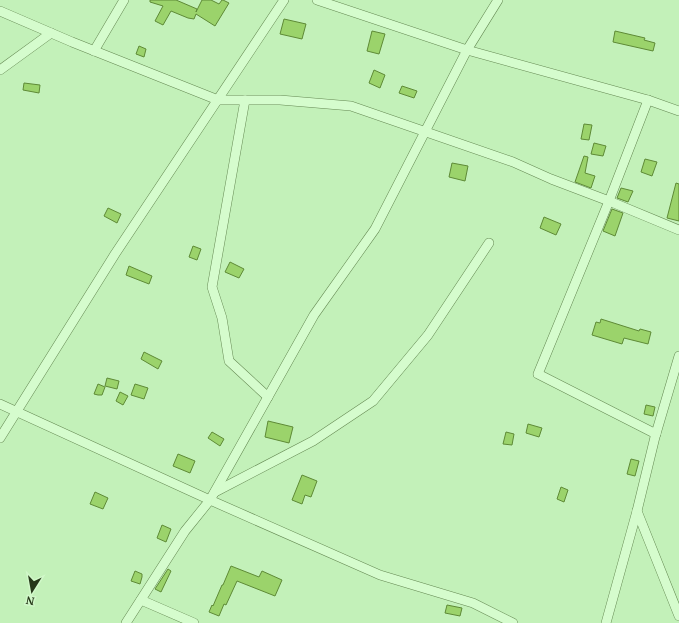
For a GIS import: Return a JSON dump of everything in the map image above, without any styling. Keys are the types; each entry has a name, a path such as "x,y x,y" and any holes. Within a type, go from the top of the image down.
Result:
{"street":[{"path":"94,51 124,0"},
{"path":"0,438 115,254 284,0"},
{"path":"318,0 467,50 648,100 679,111"},
{"path":"126,623 185,531 215,492 314,315 375,229 467,50 498,0"},
{"path":"0,10 94,51 218,100 280,100 351,106 513,162 551,180 609,201 679,230"},
{"path":"0,70 51,33"},
{"path":"245,100 212,287 222,318 230,361 268,397"},
{"path":"648,100 609,201 538,374 656,434"},
{"path":"215,492 313,441 372,401 428,335 489,243"},
{"path":"606,623 637,511 656,434 679,356"},
{"path":"0,404 210,500 380,575 473,603 513,623"},
{"path":"637,511 679,616"},
{"path":"141,600 194,623"}],"building":[{"path":"150,0 176,0 197,9 196,12 202,0 211,0 219,4 223,0 229,3 215,26 196,14 194,19 171,11 163,25 155,21 163,6 150,2"},
{"path":"284,19 306,24 302,39 280,34"},
{"path":"372,31 385,34 379,54 367,51"},
{"path":"615,31 645,38 644,40 655,43 653,51 613,42"},
{"path":"139,46 146,49 144,57 136,54"},
{"path":"374,70 385,75 380,88 369,83"},
{"path":"24,83 40,85 39,93 23,90"},
{"path":"402,86 417,91 414,98 399,93"},
{"path":"584,124 592,125 589,140 581,139"},
{"path":"594,143 606,146 603,156 591,154"},
{"path":"584,156 588,157 585,173 595,176 591,188 575,182"},
{"path":"645,159 657,162 652,176 641,172"},
{"path":"452,163 468,166 465,181 449,177"},
{"path":"676,183 679,184 679,221 667,218"},
{"path":"621,188 633,191 628,202 617,198"},
{"path":"108,208 121,214 117,223 104,216"},
{"path":"612,209 623,213 615,236 603,231"},
{"path":"544,217 561,224 556,235 540,228"},
{"path":"193,246 201,249 197,260 189,257"},
{"path":"230,262 244,269 239,278 225,272"},
{"path":"129,266 152,276 149,284 126,275"},
{"path":"601,319 639,331 640,329 651,332 648,344 624,338 622,344 592,335 596,322 600,323"},
{"path":"144,352 162,361 158,369 141,359"},
{"path":"107,378 119,381 117,389 105,386"},
{"path":"98,384 105,387 102,395 94,394"},
{"path":"135,384 148,388 144,399 131,395"},
{"path":"120,392 128,396 123,405 116,401"},
{"path":"646,405 655,407 653,416 644,414"},
{"path":"268,421 293,427 289,443 265,437"},
{"path":"528,424 542,428 539,437 526,433"},
{"path":"212,432 224,439 220,446 208,438"},
{"path":"506,432 514,434 512,445 503,444"},
{"path":"178,454 195,461 190,473 173,466"},
{"path":"631,459 639,461 635,476 627,474"},
{"path":"302,475 317,481 311,497 305,495 302,504 292,500"},
{"path":"561,487 568,490 564,502 557,499"},
{"path":"95,492 108,498 103,509 90,504"},
{"path":"162,525 171,529 166,542 157,538"},
{"path":"231,566 259,577 262,571 282,580 275,596 237,581 219,616 209,612"},
{"path":"168,569 171,571 161,592 155,589"},
{"path":"135,571 142,574 140,584 131,581"},
{"path":"447,605 462,608 460,616 445,613"}]}
